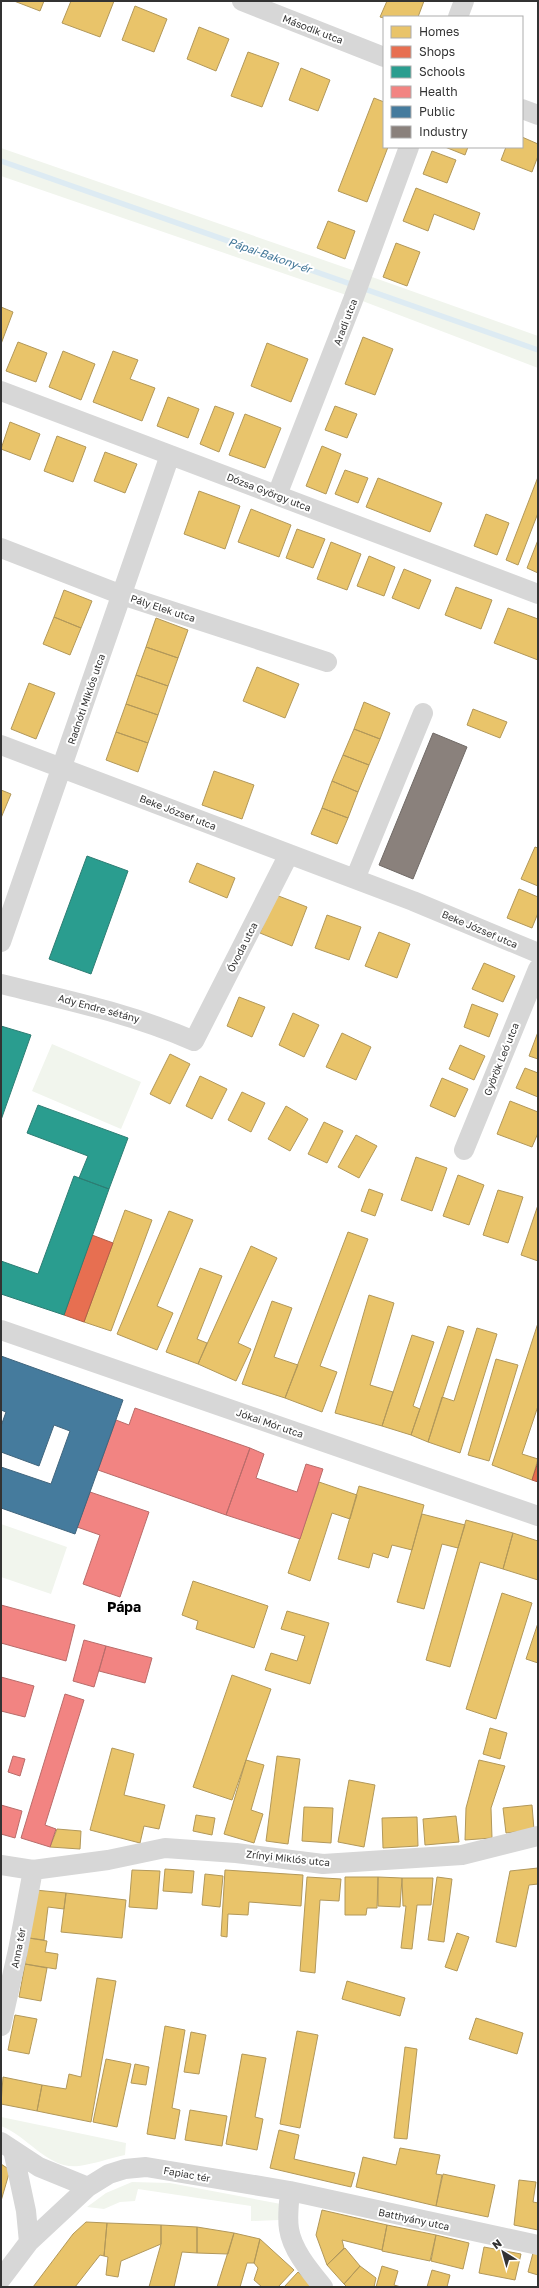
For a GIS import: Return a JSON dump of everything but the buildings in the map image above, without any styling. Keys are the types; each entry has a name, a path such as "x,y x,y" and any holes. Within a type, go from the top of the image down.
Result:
{"street":[{"name":"Második utca","path":"242,1 383,57"},
{"path":"458,16 464,1"},
{"path":"523,109 538,115"},
{"name":"Aradi utca","path":"277,495 353,300 409,148"},
{"name":"Dózsa György utca","path":"1,391 538,594"},
{"name":"Radnóti Miklós utca","path":"1,942 170,455"},
{"name":"Pály Elek utca","path":"1,548 122,594 327,662"},
{"path":"355,879 423,713"},
{"name":"Beke József utca","path":"1,745 355,879 538,952"},
{"name":"Óvoda utca","path":"194,1041 289,854"},
{"name":"Györök Leó utca","path":"464,1150 538,969"},
{"name":"Ady Endre sétány","path":"1,984 108,1010 154,1023 194,1041"},
{"name":"Jókai Mór utca","path":"1,1330 538,1516"},
{"name":"Zrínyi Miklós utca","path":"33,1870 108,1860 165,1848 330,1863 462,1855 538,1836"},
{"path":"1,1865 33,1870"},
{"name":"Anna tér","path":"1,2026 18,1950 33,1870"},
{"path":"7,2146 39,2167 88,2187"},
{"path":"7,2146 26,2211 29,2242"},
{"name":"Fapiac tér","path":"1,2279 29,2242 88,2187 109,2174 125,2169 146,2167 290,2192"},
{"path":"290,2192 289,2229 294,2243 306,2266 323,2287"},
{"name":"Batthyány utca","path":"290,2192 538,2245"}],"shaded area":[{"path":"1,148 538,336 538,368 352,297 1,176"},
{"path":"52,1044 141,1082 121,1129 32,1091"},
{"path":"1,1524 67,1547 51,1594 1,1577"},
{"path":"1,2117 126,2143 125,2155 79,2166 68,2166 58,2163 48,2158 11,2131 1,2126"},
{"path":"132,2182 170,2183 281,2204 280,2220 251,2221 251,2206 138,2189 135,2201 120,2202 104,2209 87,2207 106,2193"}],"waterway":[{"name":"Pápai-Bakony-ér","path":"1,161 538,350"}],"district":[{"name":"Pápa","path":"124,1606"}]}
